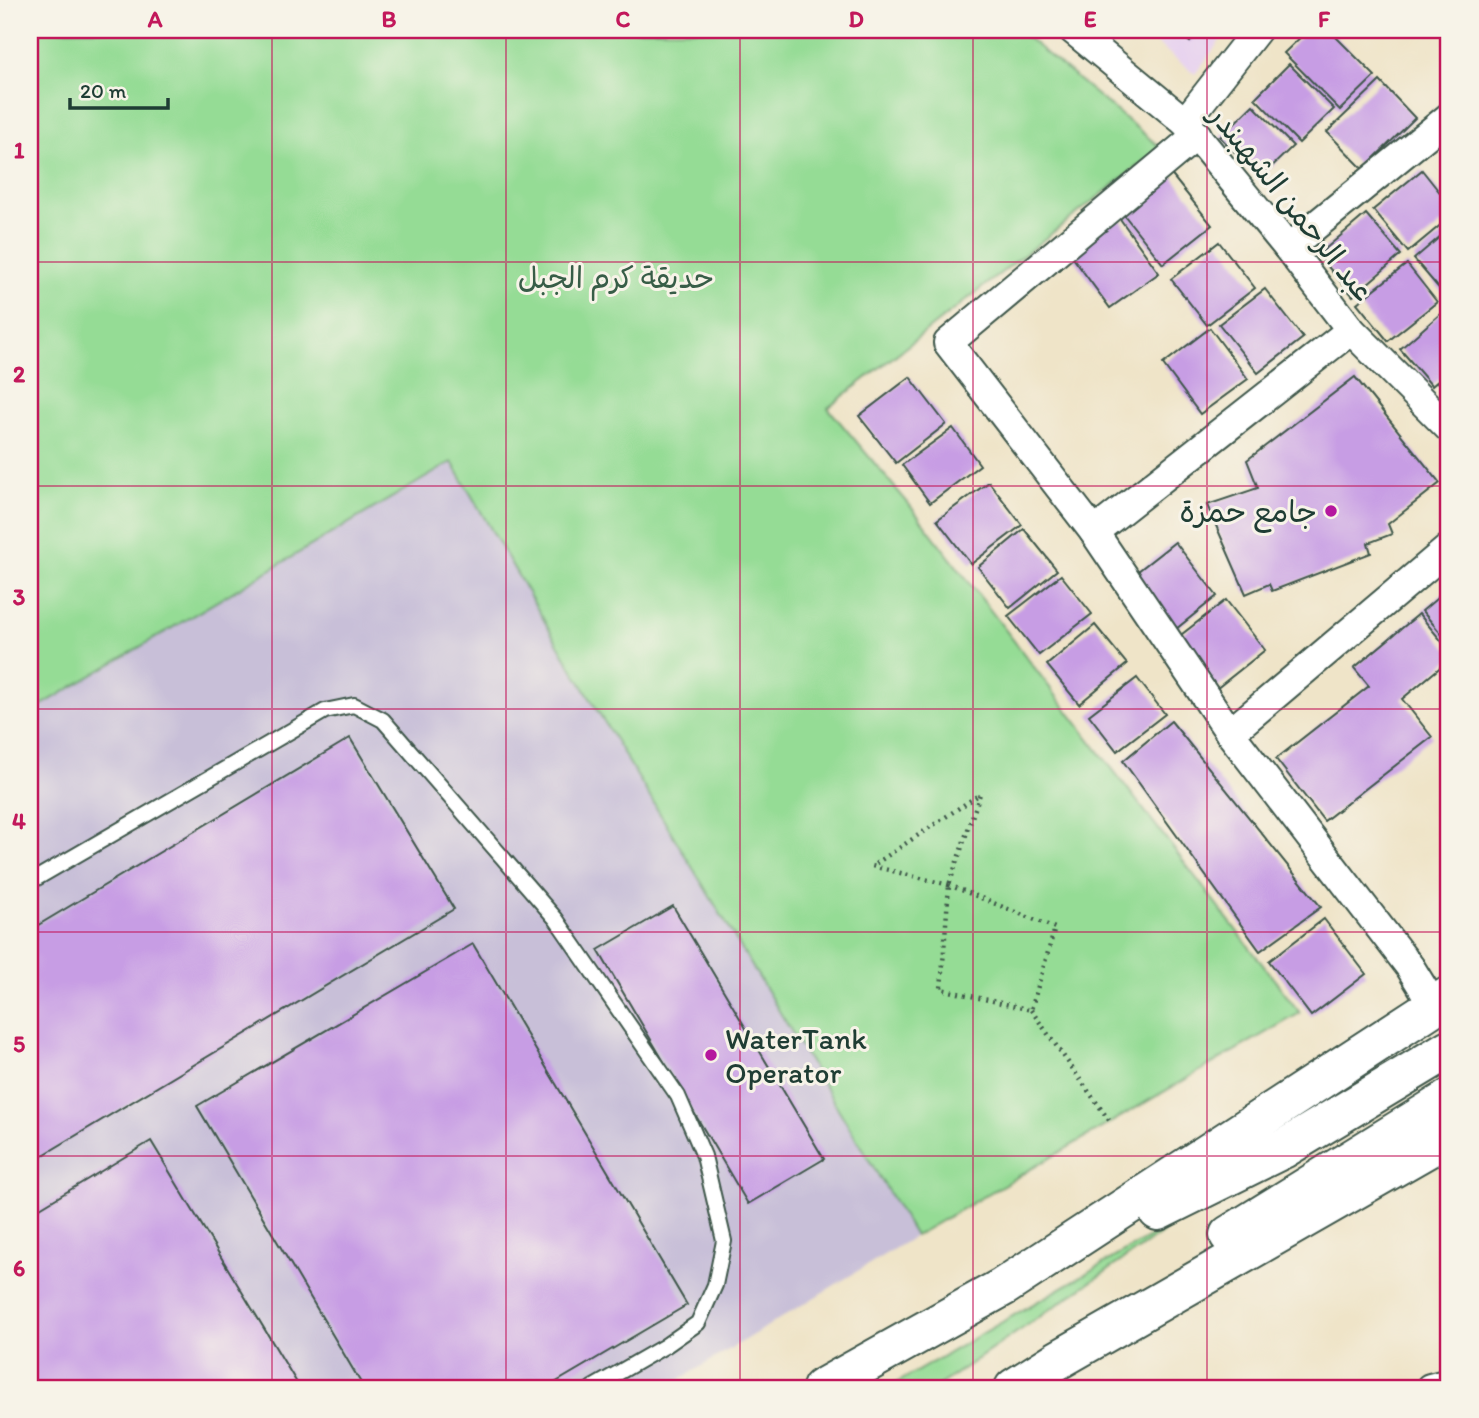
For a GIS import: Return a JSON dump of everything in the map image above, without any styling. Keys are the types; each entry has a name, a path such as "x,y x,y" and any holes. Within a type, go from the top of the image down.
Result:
{"main road":[{"path":"1003,1287 1442,1001"},
{"path":"822,1388 1003,1287 1283,1149 1449,1049"},
{"path":"1058,1360 1245,1222 1449,1099"},
{"path":"1014,1388 1058,1360 1449,1136"}],"street":[{"name":"عبد الرحمن الشهبندر","path":"1073,30 1191,129 1351,330 1447,421"},
{"path":"1257,30 1191,129 948,343 1094,532 1230,733 1410,967 1442,1001"},
{"path":"1288,248 1447,123"},
{"path":"1094,532 1351,330"},
{"path":"1230,733 1449,548"},
{"path":"1430,1388 1449,1383"}],"lane":[{"path":"30,882 325,711 354,705 383,720 556,919 678,1096 704,1156 724,1241 715,1285 698,1323 665,1346 592,1388"}],"path":[{"path":"1031,1010 1055,928 949,886 872,866 980,794 949,886 941,989 1031,1010 1111,1122"}],"shaded area":[{"path":"1140,30 1228,30 1195,74"},
{"path":"452,462 570,665 915,1236 666,1388 30,1388 30,712"}],"green space":[{"name":"حديقة كرم الجبل","path":"30,30 1018,30 1161,148 828,408 908,503 1300,1013 915,1236 570,665 452,462 30,712"},
{"path":"1196,1210 935,1388 888,1388"}],"building":[{"path":"1174,30 1199,30 1190,42"},
{"path":"1308,30 1329,30 1375,76 1340,110 1284,53"},
{"path":"1289,64 1334,109 1299,143 1255,98"},
{"path":"1380,81 1415,118 1363,169 1327,132"},
{"path":"1253,105 1293,146 1260,178 1220,137"},
{"path":"1422,170 1449,204 1449,218 1408,252 1373,210"},
{"path":"1170,173 1212,225 1163,264 1121,211"},
{"path":"1366,214 1401,255 1353,296 1318,255"},
{"path":"1118,216 1159,273 1110,308 1068,251"},
{"path":"1449,229 1449,300 1414,259"},
{"path":"1219,242 1255,288 1207,325 1171,279"},
{"path":"1407,264 1437,302 1388,341 1357,303"},
{"path":"1265,289 1303,338 1258,373 1219,324"},
{"path":"1447,308 1449,371 1432,386 1400,349"},
{"path":"1210,328 1248,379 1200,414 1163,364"},
{"path":"910,377 946,424 896,463 859,416"},
{"path":"1355,377 1440,483 1388,524 1392,534 1368,543 1371,553 1272,591 1269,584 1246,594 1207,505 1258,488 1247,460"},
{"path":"953,428 980,465 930,503 902,465"},
{"path":"989,482 1022,525 971,564 937,520"},
{"path":"1024,529 1057,570 1010,608 978,567"},
{"path":"1175,542 1217,596 1171,633 1128,579"},
{"path":"1061,575 1092,614 1039,655 1008,616"},
{"path":"1449,588 1449,643 1422,611"},
{"path":"1226,600 1265,650 1216,689 1177,638"},
{"path":"1419,614 1449,650 1449,660 1402,699 1432,737 1324,821 1276,759 1369,686 1354,668"},
{"path":"1095,625 1127,664 1079,704 1047,665"},
{"path":"1137,678 1165,714 1117,751 1089,715"},
{"path":"1171,721 1321,907 1260,951 1123,761"},
{"path":"350,738 454,909 30,1163 30,930"},
{"name":"WaterTank Operator","path":"673,906 824,1159 748,1204 598,950"},
{"path":"1324,919 1366,974 1311,1016 1269,961"},
{"path":"473,944 687,1305 546,1388 364,1388 197,1106"},
{"path":"151,1141 300,1388 30,1388 30,1214"}],"place":[{"name":"جامع حمزة","path":"1331,511"},
{"name":"WaterTank Operator","path":"711,1055"}]}
